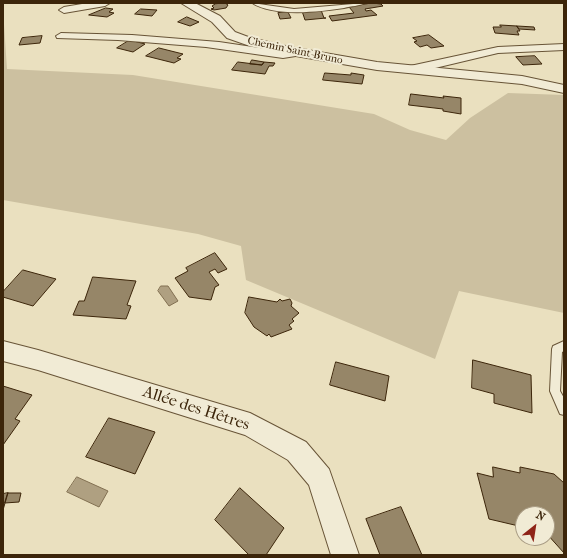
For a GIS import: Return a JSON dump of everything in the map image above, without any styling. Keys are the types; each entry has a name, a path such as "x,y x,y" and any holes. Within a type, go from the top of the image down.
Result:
{"street":[{"path":"64,10 104,3"},
{"name":"Chemin Saint-Bruno","path":"187,3 216,19 231,35 247,41 298,53 377,66 522,80 564,89"},
{"path":"61,36 112,36 142,38 293,55 298,53"},
{"name":"Chemin Saint-Bruno","path":"414,69 498,50 564,47"},
{"name":"Allée des Hêtres","path":"3,352 38,360 250,425 297,451 320,478 345,555"}],"lane":[{"path":"254,3 264,7 290,10 318,9 363,3"},
{"path":"564,346 557,349 555,391 564,410"}],"shaded area":[{"path":"3,9 7,69 133,75 374,114 410,130 446,140 470,118 508,93 564,95 564,313 459,291 435,359 246,280 241,246 198,234 3,200"},
{"path":"161,286 168,286 178,301 169,306 158,291"},
{"path":"77,477 108,491 99,507 67,492"}],"building":[{"path":"225,3 228,5 226,8 211,9 214,8 212,6 215,4"},
{"path":"372,3 381,4 383,6 365,9 366,11 371,10 377,15 332,21 329,16 354,13 349,7"},
{"path":"106,8 113,9 109,12 114,13 107,17 89,15"},
{"path":"141,9 157,10 152,16 135,14"},
{"path":"321,10 324,18 326,18 305,20 302,11"},
{"path":"288,12 291,18 280,19 278,13"},
{"path":"187,17 199,22 190,26 178,22"},
{"path":"500,25 517,26 520,31 517,31 519,35 495,33 493,27 501,27"},
{"path":"517,26 534,27 535,30 519,29"},
{"path":"429,35 444,46 431,48 427,45 420,47 414,42 417,41 413,38"},
{"path":"42,36 40,43 19,45 22,38"},
{"path":"130,40 145,44 133,52 117,48"},
{"path":"159,48 183,54 177,58 181,59 174,63 146,56"},
{"path":"535,56 542,64 523,65 516,57"},
{"path":"252,60 264,62 262,65 250,64"},
{"path":"238,62 262,65 264,62 275,63 273,66 269,66 265,74 232,70"},
{"path":"325,73 351,75 351,73 364,75 362,84 323,80"},
{"path":"411,94 444,98 443,96 461,98 461,114 443,111 443,109 409,105"},
{"path":"215,253 227,269 218,273 215,269 209,272 219,285 215,287 211,300 189,297 175,278 188,271 186,268"},
{"path":"23,270 56,279 33,306 3,297 3,292"},
{"path":"93,277 136,281 127,305 131,306 126,319 73,315 79,301 84,301"},
{"path":"249,297 277,302 280,299 282,301 290,299 292,303 291,306 299,313 292,319 294,321 289,325 292,329 271,337 269,334 267,336 254,327 245,313"},
{"path":"473,360 531,375 532,413 494,403 494,394 472,388"},
{"path":"336,362 389,376 385,401 330,385"},
{"path":"3,386 32,395 15,419 20,421 3,445"},
{"path":"109,418 155,432 135,474 86,457"},
{"path":"493,467 520,473 520,467 554,474 564,483 564,553 555,543 555,506 515,506 515,525 489,519 477,473 493,477"},
{"path":"240,488 284,528 266,555 249,555 215,520"},
{"path":"8,493 21,493 19,502 5,503"},
{"path":"8,493 5,503 3,510 3,494"},
{"path":"401,507 422,555 380,555 366,519"}]}
